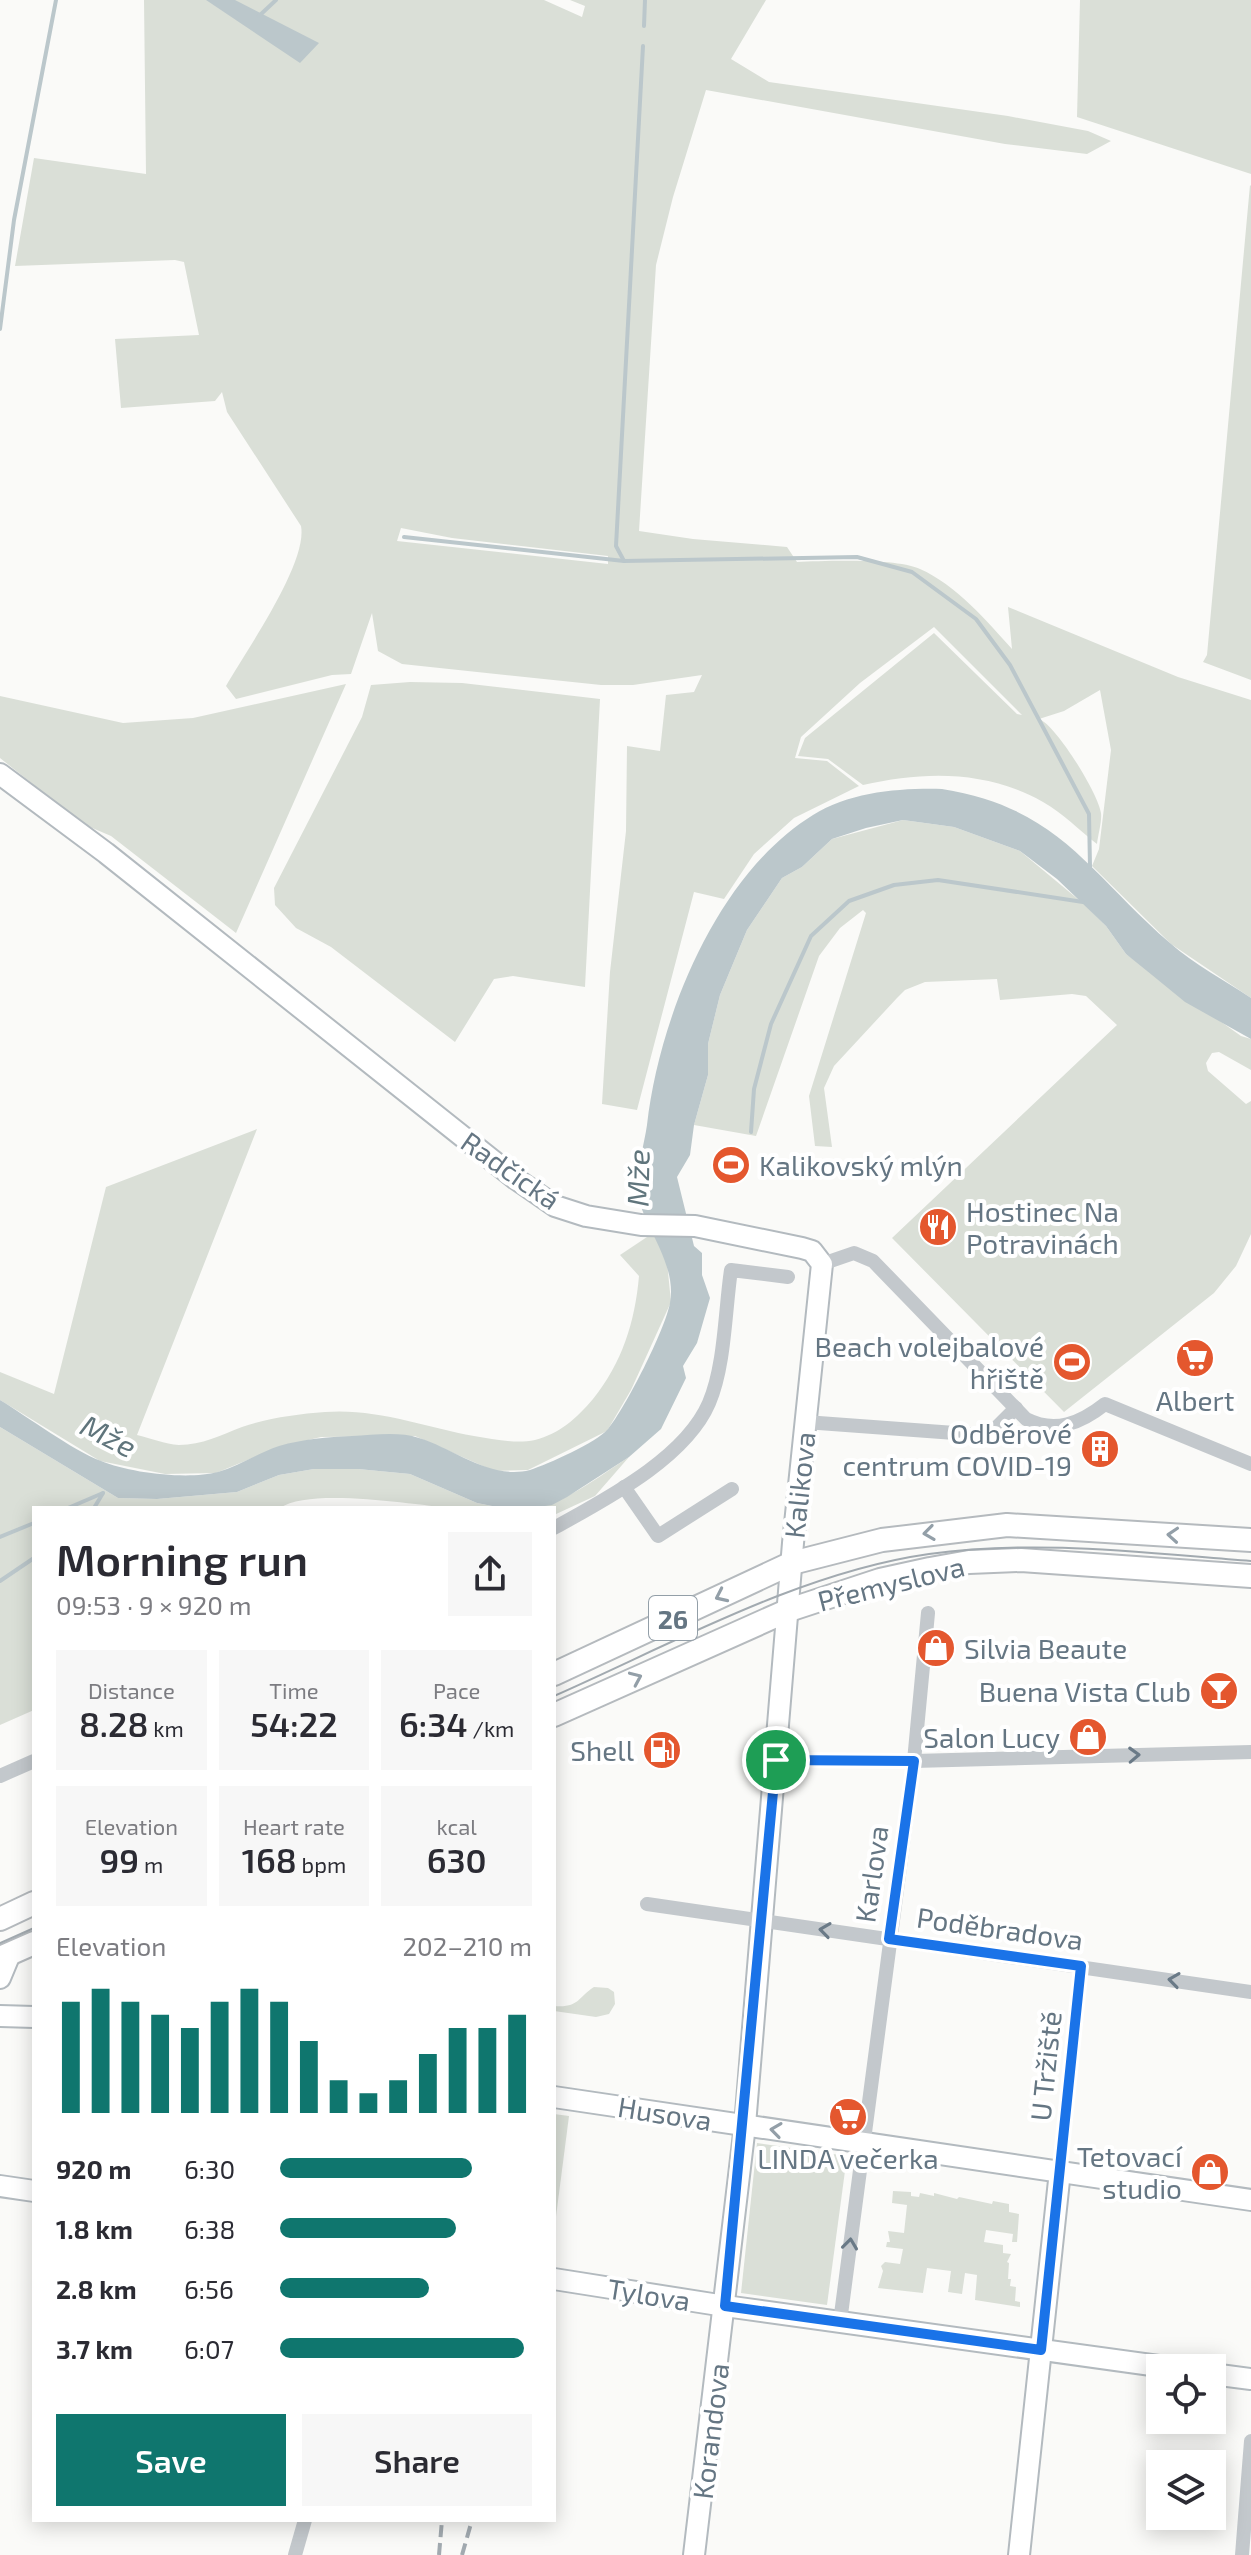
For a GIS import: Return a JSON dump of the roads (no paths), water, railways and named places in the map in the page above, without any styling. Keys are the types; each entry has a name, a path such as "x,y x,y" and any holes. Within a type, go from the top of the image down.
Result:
{"main road":[{"name":"Přemyslova","path":"556,1673 792,1563 882,1540 1007,1525 1251,1540"},
{"name":"Přemyslova","path":"556,1714 789,1610 880,1580 969,1562 1021,1560 1251,1576"},
{"path":"0,1919 32,1904"},
{"path":"5,1956 32,1944"}],"street":[{"name":"Radčická","path":"0,774 106,853 516,1179 555,1206 586,1216 641,1225 695,1226 802,1248 812,1251 822,1264"},
{"path":"822,1264 854,1253 873,1261 1016,1408 1038,1425 1055,1428 1085,1420 1105,1404 1251,1464"},
{"name":"Kalikova","path":"762,1921 792,1563 822,1264"},
{"path":"556,1527 624,1487 668,1454 709,1404 717,1371 731,1270 788,1277"},
{"path":"805,1422 982,1435 994,1430 1016,1408"},
{"path":"624,1487 658,1536 732,1489"},
{"name":"Karlova","path":"840,2322 914,1761 928,1613"},
{"path":"776,1760 914,1761 1251,1752"},
{"path":"0,1776 32,1762"},
{"name":"Poděbradova","path":"647,1904 1251,1992"},
{"name":"Korandova","path":"694,2555 745,2125 762,1921"},
{"path":"0,1978 5,1956"},
{"name":"U Tržiště","path":"1060,2171 1081,1966"},
{"path":"0,1999 17,2016"},
{"name":"Husova","path":"556,2097 1251,2200"},
{"path":"1019,2555 1060,2171"},
{"path":"0,2186 32,2191"},
{"name":"Tylova","path":"556,2279 725,2306 1146,2364"},
{"path":"1226,2376 1251,2379"},
{"path":"1242,2555 1251,2441"},
{"path":"295,2555 304,2522"}],"waterway":[{"path":"0,329 14,220 56,0"},
{"path":"259,16 276,0"},
{"path":"644,26 645,0"},
{"path":"624,561 616,546 643,46"},
{"path":"404,537 624,561 857,557 912,572 976,619 1010,665 1089,814 1090,867"},
{"path":"751,1132 754,1089 771,1024 811,936 849,901 894,885 938,880 1083,902"},
{"path":"73,1506 103,1493"},
{"path":"95,1506 103,1493"},
{"path":"0,1537 32,1524"},
{"path":"0,1581 32,1559"}],"tram line":[{"path":"556,1695 738,1612 833,1576 881,1563 929,1554 1009,1548 1090,1549 1251,1561"},
{"path":"0,1943 32,1929"}],"railway":[{"path":"439,2555 442,2522"},
{"path":"462,2555 471,2522"}],"place":[{"name":"Kalikovský mlýn","path":"731,1165"},
{"name":"Hostinec Na Potravinách","path":"938,1227"},
{"name":"Albert","path":"1195,1358"},
{"name":"Beach volejbalové hřiště","path":"1072,1362"},
{"name":"Odběrové centrum COVID-19","path":"1100,1449"},
{"name":"Silvia Beaute","path":"936,1648"},
{"name":"Buena Vista Club","path":"1219,1691"},
{"name":"Salon Lucy","path":"1088,1737"},
{"name":"Shell","path":"662,1750"},
{"name":"LINDA večerka","path":"848,2117"},
{"name":"Tetovací studio","path":"1210,2172"}],"water label":[{"name":"Mže","path":"637,1178"},
{"name":"Mže","path":"109,1435"}]}
